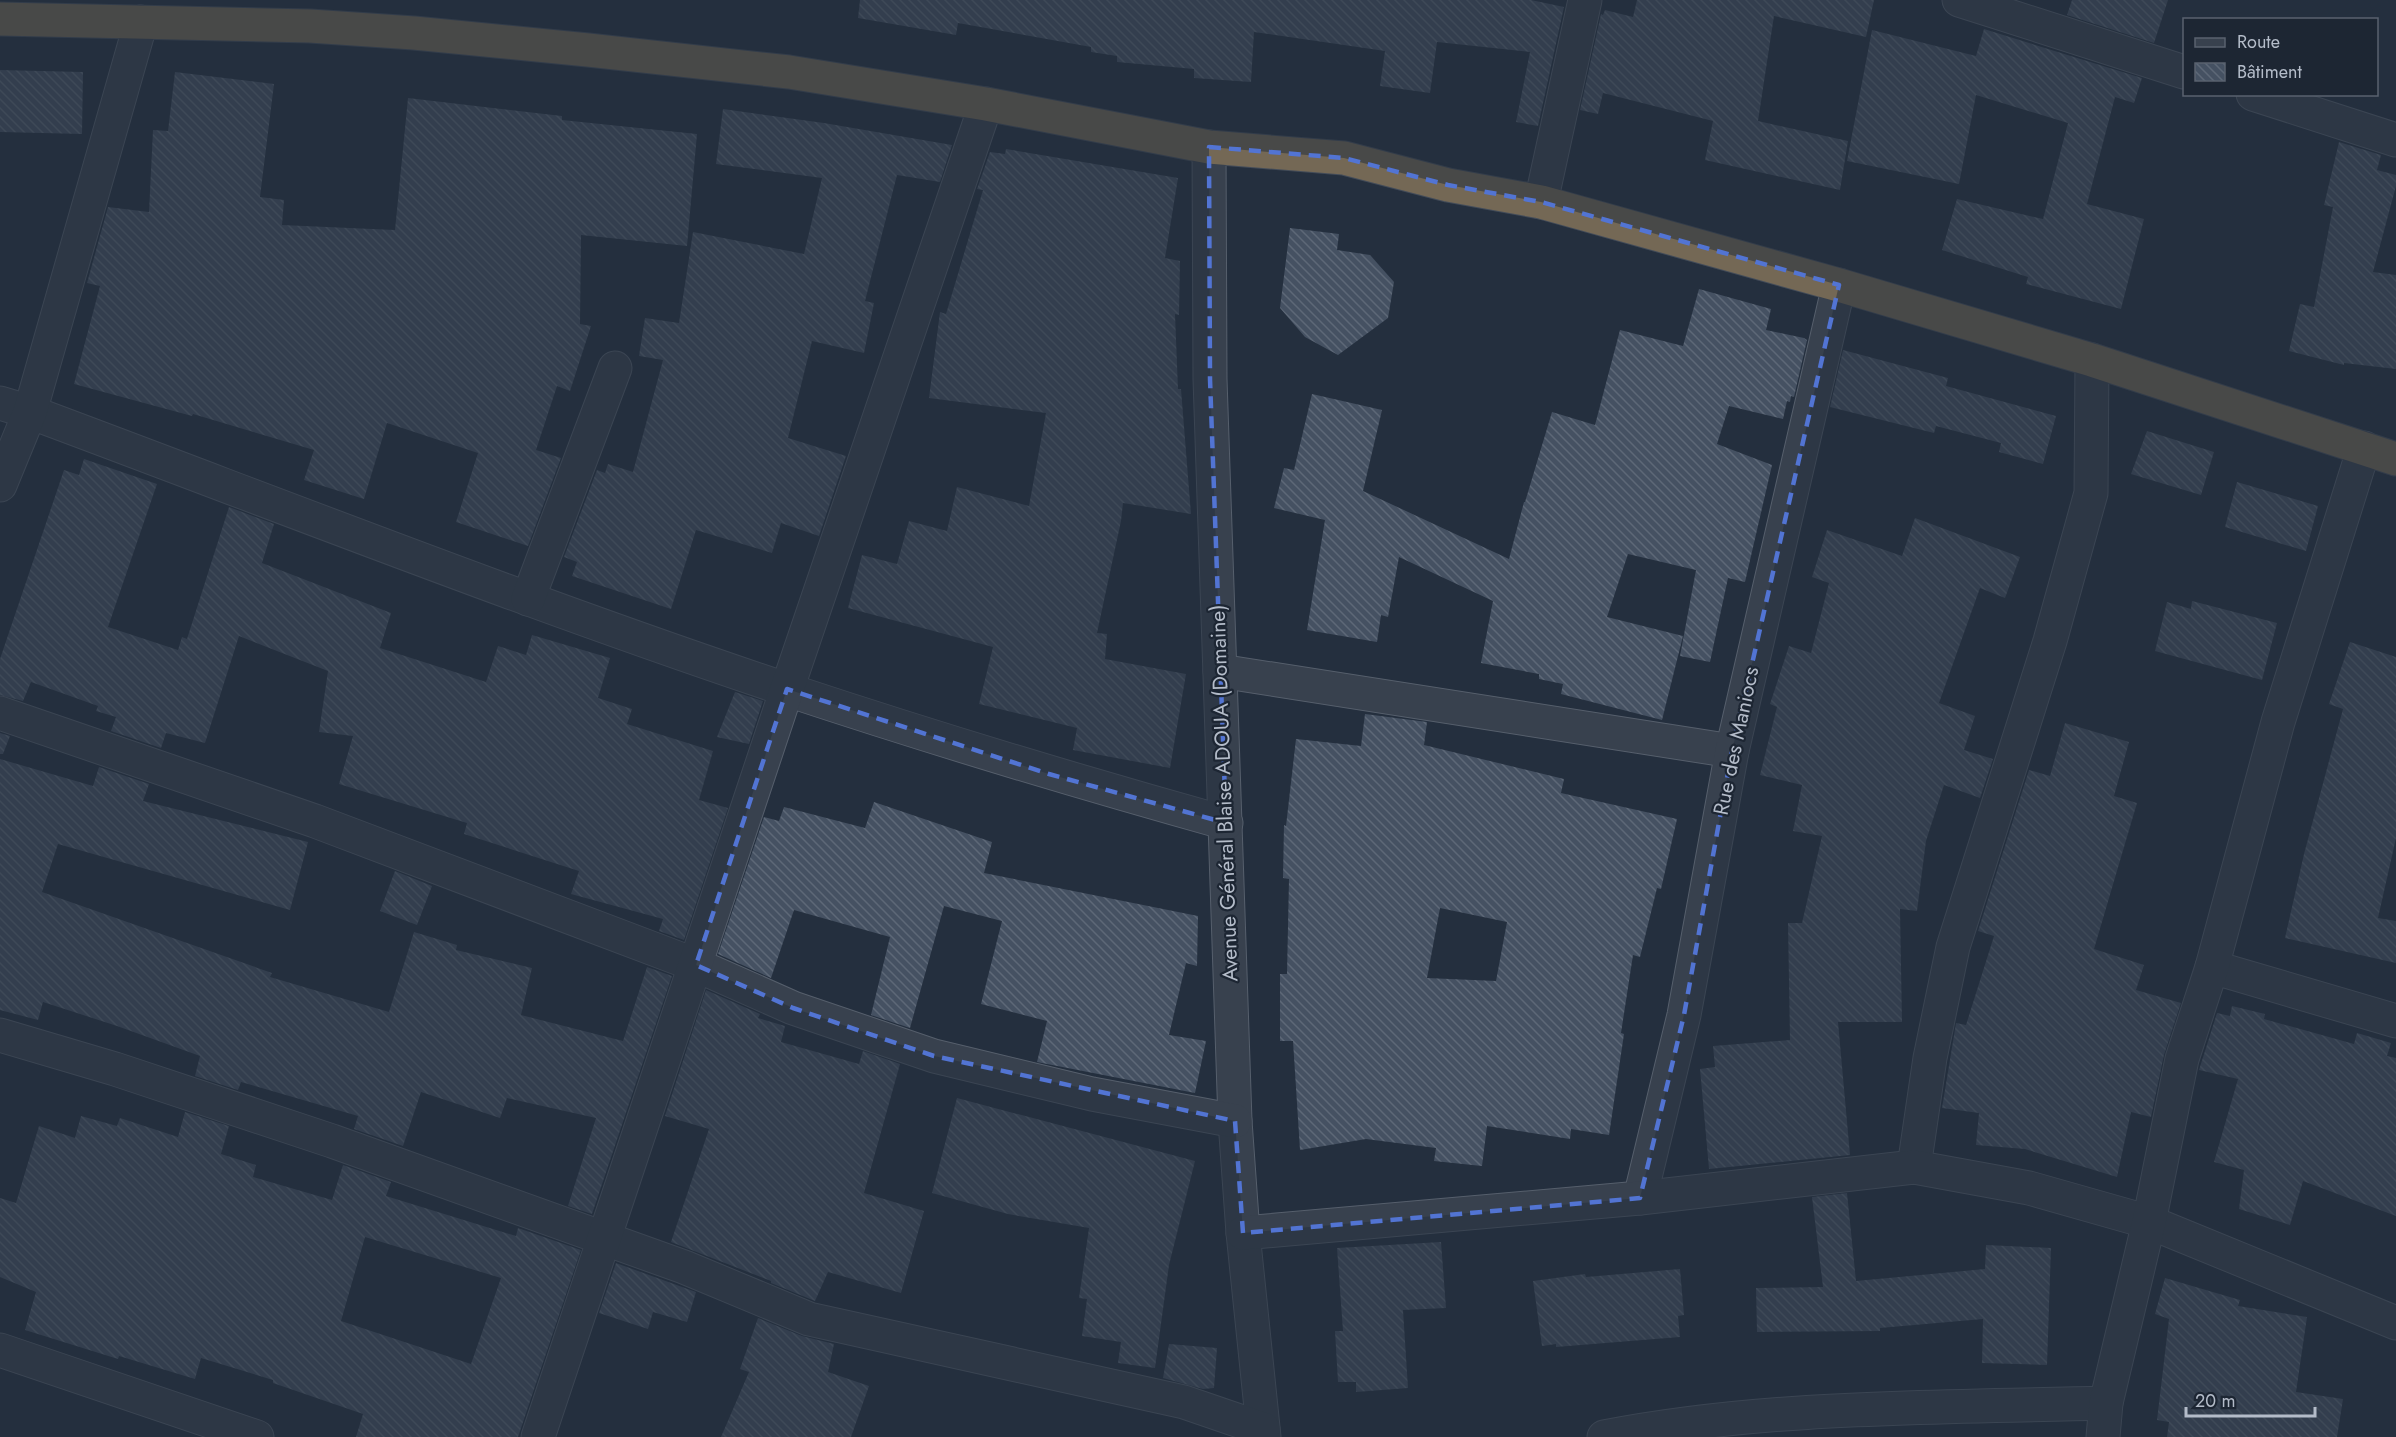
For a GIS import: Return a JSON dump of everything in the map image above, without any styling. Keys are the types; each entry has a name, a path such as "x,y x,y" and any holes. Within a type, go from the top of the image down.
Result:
{"highway":[{"path":"9,13 141,22 310,26 565,47 789,72 986,104 1209,147 1344,158 1448,185 1541,202 1839,285 2092,360 2396,459"}],"street":[{"path":"1541,202 1585,0"},
{"path":"1959,0 2183,72"},
{"path":"0,485 15,408 141,22"},
{"path":"2259,96 2396,140"},
{"path":"538,1437 787,689 986,104"},
{"name":"Avenue Général Blaise ADOUA (Domaine)","path":"1209,147 1210,379 1235,1121 1243,1233 1264,1433"},
{"name":"Rue des Maniocs","path":"1640,1198 1684,1015 1732,751 1839,285"},
{"path":"1914,1167 1930,1058 1953,947 2050,641 2091,493 2092,360"},
{"path":"528,599 615,368"},
{"path":"15,408 528,599 787,689 1049,774 1226,823"},
{"path":"2103,1437 2106,1403 2149,1222 2182,1059 2212,967 2278,722 2364,448"},
{"path":"1220,671 1732,751"},
{"path":"0,713 315,821 696,965 793,1008 934,1056 1092,1094 1235,1121"},
{"path":"2212,967 2396,1021"},
{"path":"0,1035 114,1069 321,1137 684,1267 809,1319 1184,1402 1264,1433"},
{"path":"1243,1233 1640,1198 1914,1167 2030,1188 2149,1222 2396,1323"},
{"path":"0,1350 257,1437"},
{"path":"1604,1437 1667,1425 1783,1413 2106,1403"}],"highlighted area":[{"path":"1209,147 1344,158 1448,185 1541,202 1839,285 1732,751 1684,1015 1640,1198 1243,1233 1235,1121 934,1056 793,1008 696,965 787,689 1049,774 1226,823 1210,379"}],"building":[{"path":"860,0 1531,0 1564,7 1538,126 1516,122 1530,52 1437,42 1430,93 1380,86 1385,51 1254,32 1251,82 1194,78 1194,69 1117,62 1117,56 1091,52 1091,47 958,23 956,35 858,18"},
{"path":"1637,0 1874,0 1866,37 1774,16 1758,121 1848,141 1840,190 1705,160 1713,121 1603,93 1598,114 1580,110 1601,14 1603,15 1605,10 1633,17"},
{"path":"2072,0 2168,0 2154,43 2067,15"},
{"path":"1984,29 2142,78 2134,103 2115,97 2087,204 2144,219 2121,309 2026,284 2028,277 1942,250 1957,199 2043,219 2068,123 1976,95 1959,184 1847,161 1872,30 1976,56"},
{"path":"0,70 83,72 82,134 0,132"},
{"path":"175,72 274,84 260,197 284,200 282,225 395,230 408,98 562,116 562,120 697,134 687,246 581,235 580,324 591,326 570,391 557,386 536,450 561,458 528,546 456,522 478,453 387,423 364,499 304,480 314,450 193,414 192,416 74,384 100,286 87,283 108,207 149,212 153,130 168,131"},
{"path":"723,109 824,123 952,145 940,182 897,175 865,301 874,303 864,353 812,341 788,438 846,456 819,536 781,523 772,553 696,530 671,609 572,576 577,562 564,557 597,470 605,473 608,464 633,472 663,360 639,356 645,318 679,323 693,232 804,254 822,178 716,164"},
{"path":"2339,142 2381,155 2377,170 2396,175 2396,186 2373,272 2396,275 2396,369 2344,363 2344,365 2289,351 2300,304 2314,307 2333,207 2324,205"},
{"path":"1006,149 1178,178 1165,258 1180,261 1179,315 1175,314 1178,389 1181,389 1191,514 1123,503 1097,633 1107,634 1105,659 1186,674 1170,768 1073,750 1077,728 979,704 993,647 848,608 862,555 897,564 909,521 947,531 957,487 1029,506 1046,413 929,398 940,312 946,314 983,190 977,189 990,152 1005,154"},
{"path":"1290,228 1339,234 1337,250 1370,255 1394,282 1388,318 1338,355 1305,337 1280,308"},
{"path":"1699,289 1771,309 1766,330 1807,340 1794,397 1791,396 1790,402 1787,401 1783,419 1729,406 1717,444 1772,465 1745,582 1728,578 1710,662 1680,656 1696,570 1628,554 1607,617 1683,636 1662,720 1561,694 1563,684 1539,679 1539,674 1481,663 1493,601 1399,557 1388,617 1381,615 1377,642 1307,630 1325,520 1274,508 1284,468 1294,470 1312,394 1382,410 1363,491 1509,559 1552,412 1595,425 1620,330 1683,346"},
{"path":"1843,350 1948,378 1946,386 2056,416 2043,464 1999,452 2001,443 1936,426 1934,433 1830,407"},
{"path":"2147,431 2214,452 2201,495 2131,474"},
{"path":"84,459 157,484 108,627 178,650 182,637 187,639 229,507 274,524 262,563 391,613 380,648 486,682 498,646 526,655 532,635 610,658 598,698 632,709 627,724 713,751 699,800 728,808 684,940 659,931 663,919 571,894 579,871 464,834 467,823 339,784 353,736 319,732 328,671 239,636 205,743 166,733 161,748 111,731 116,717 96,711 98,706 31,682 23,701 0,695 0,659 64,470 79,475"},
{"path":"2237,482 2318,506 2306,551 2225,527"},
{"path":"1915,518 2020,557 2005,598 1980,588 1939,703 1975,716 1964,750 1993,759 1980,798 1944,785 1926,841 1917,911 1900,909 1902,1022 1838,1022 1850,1155 1709,1169 1700,1069 1715,1067 1713,1046 1790,1040 1788,923 1802,923 1822,836 1793,831 1802,785 1760,775 1777,707 1770,704 1789,646 1811,653 1829,583 1812,577 1827,530 1902,556"},
{"path":"2192,601 2277,623 2262,680 2155,651 2167,602 2191,609"},
{"path":"2350,642 2396,657 2396,838 2378,918 2396,921 2396,963 2285,938 2304,854 2343,709 2329,704"},
{"path":"735,692 763,701 749,744 717,737"},
{"path":"1365,714 1427,722 1424,745 1564,779 1561,793 1677,819 1661,889 1657,888 1640,957 1633,955 1609,1135 1571,1129 1570,1139 1487,1126 1482,1166 1434,1161 1436,1148 1366,1139 1300,1150 1293,1041 1280,1041 1280,974 1287,974 1289,879 1283,878 1284,825 1286,826 1296,739 1361,746","holes":["1440,908 1507,922 1496,981 1427,978"]},
{"path":"2065,723 2129,742 2114,796 2137,803 2094,949 2144,965 2136,990 2181,1003 2164,1055 2151,1117 2131,1112 2117,1177 2025,1149 1976,1145 1979,1113 1942,1108 1956,1023 1966,1025 1994,936 1978,931 2029,770 2050,776"},
{"path":"0,733 10,736 3,754 0,754"},
{"path":"0,759 93,786 99,767 149,784 143,801 308,842 290,910 58,844 42,892 272,973 270,977 389,1012 414,932 457,945 456,950 532,968 521,1015 623,1041 647,967 672,976 592,1214 568,1206 596,1118 507,1098 500,1118 421,1092 403,1146 354,1129 358,1116 241,1082 238,1090 195,1076 200,1056 117,1026 43,1002 38,1020 0,1010"},
{"path":"874,802 992,842 984,873 1198,916 1197,966 1186,963 1169,1035 1206,1041 1195,1093 1037,1062 1047,1021 981,1004 1002,921 944,906 910,1028 871,1015 890,937 794,910 771,978 718,954 764,817 779,821 784,807 865,828"},
{"path":"395,871 432,886 417,925 380,911"},
{"path":"706,990 760,1014 758,1018 785,1026 781,1042 859,1064 863,1051 900,1064 864,1193 924,1211 901,1293 828,1272 815,1301 771,1283 771,1281 671,1242 709,1129 665,1116"},
{"path":"2232,1006 2265,1014 2264,1019 2354,1044 2357,1033 2391,1043 2387,1056 2396,1058 2396,1216 2303,1181 2290,1225 2239,1209 2244,1170 2214,1162 2238,1079 2199,1070 2217,1013 2230,1016"},
{"path":"957,1098 1195,1161 1169,1265 1155,1368 1118,1363 1121,1342 1082,1336 1087,1299 1079,1298 1089,1228 1008,1214 932,1193"},
{"path":"185,1112 229,1126 221,1154 256,1165 253,1177 332,1200 343,1165 391,1182 386,1196 516,1236 518,1228 581,1250 518,1437 356,1437 363,1414 273,1383 273,1380 201,1358 195,1379 119,1356 118,1359 25,1330 36,1292 0,1277 0,1198 16,1203 39,1126 75,1138 81,1116 117,1126 120,1118 178,1137","holes":["365,1237 501,1278 471,1364 341,1321"]},
{"path":"1847,1193 1856,1281 1985,1269 1986,1245 2051,1248 2047,1365 1982,1363 1983,1319 1880,1328 1880,1331 1757,1332 1756,1288 1823,1287 1812,1197"},
{"path":"1441,1242 1446,1308 1403,1310 1408,1388 1356,1392 1356,1382 1338,1382 1335,1331 1343,1331 1337,1248"},
{"path":"616,1263 696,1292 687,1322 653,1312 648,1329 599,1313"},
{"path":"1680,1269 1684,1315 1678,1316 1680,1337 1556,1347 1556,1344 1542,1346 1533,1281 1585,1274 1586,1277"},
{"path":"2165,1278 2240,1300 2238,1306 2307,1317 2296,1392 2343,1399 2337,1437 2167,1437 2169,1422 2157,1420 2169,1319 2155,1314"},
{"path":"758,1318 802,1336 834,1344 828,1372 869,1386 851,1437 721,1437 749,1372 740,1369"},
{"path":"1169,1344 1217,1348 1214,1388 1203,1389 1163,1378"}]}
